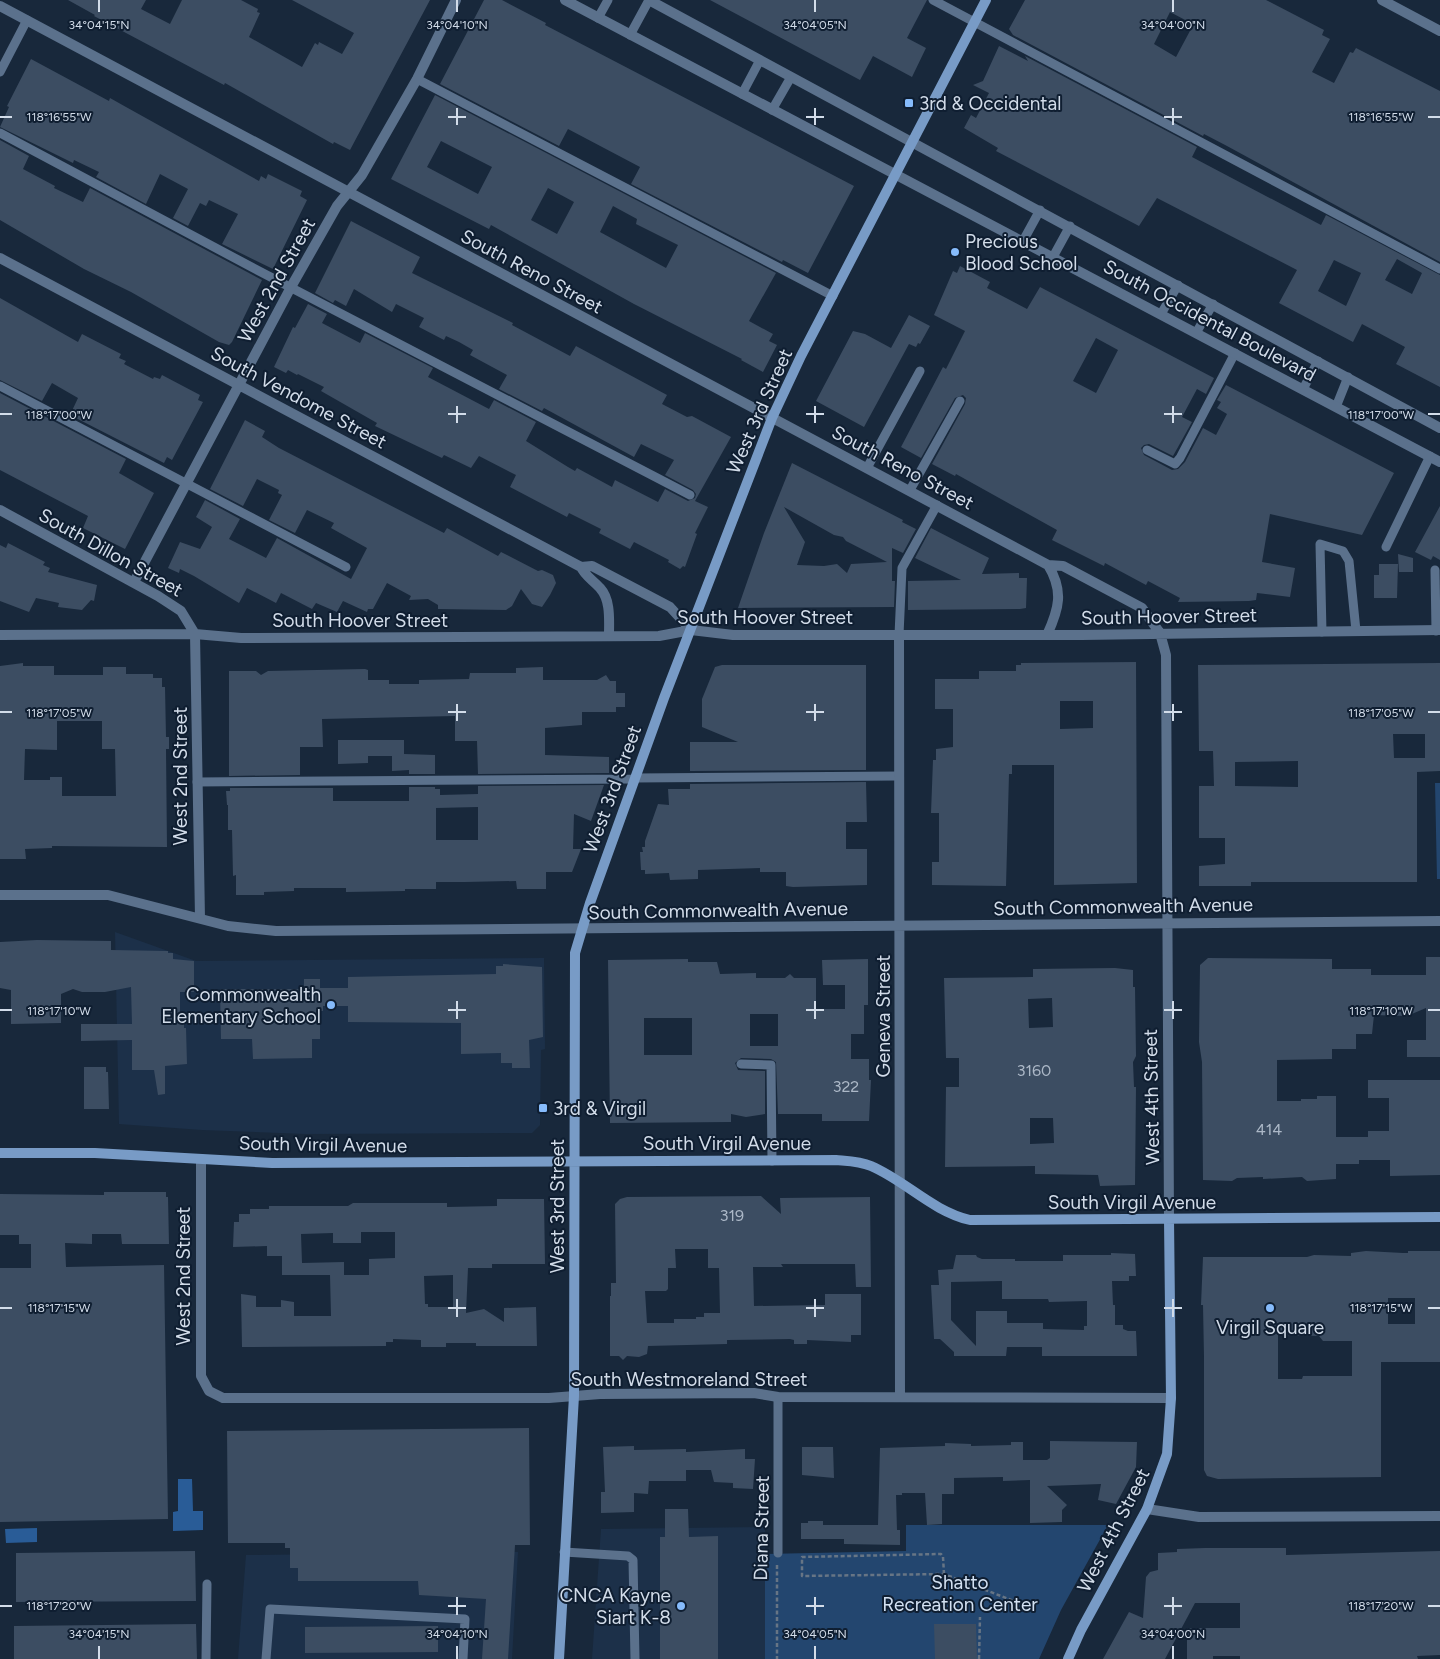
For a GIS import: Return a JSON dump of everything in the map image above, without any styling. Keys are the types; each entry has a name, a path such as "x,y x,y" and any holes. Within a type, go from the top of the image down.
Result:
{"main road":[{"name":"West 3rd Street","path":"559,1659 574,1396 574,953 634,778 772,418 832,296 986,0"},
{"name":"South Virgil Avenue","path":"0,1153 95,1152 272,1163 852,1161 871,1166 952,1216 970,1220 1440,1217"},
{"name":"West 4th Street","path":"1068,1659 1081,1630 1148,1509 1167,1454 1171,1398 1169,1219"}],"street":[{"name":"West 2nd Street","path":"134,582 290,287 347,193 362,175 417,79 456,0"},
{"name":"South Occidental Boulevard","path":"565,0 1440,462"},
{"name":"South Occidental Boulevard","path":"649,0 1070,226 1440,428"},
{"path":"1382,0 1440,31"},
{"name":"South Reno Street","path":"0,6 347,193 910,490 1048,565 1063,566 1142,608 1160,633"},
{"name":"South Vendome Street","path":"0,258 581,567"},
{"name":"South Dillon Street","path":"0,510 134,582 181,611 196,634"},
{"path":"1047,635 1058,611 1056,578 1048,565"},
{"path":"609,635 609,610 602,590 584,573 581,567 592,566 670,607 691,630"},
{"name":"South Hoover Street","path":"0,635 196,634 241,638 659,636 691,630 728,635 1047,635 1438,630"},
{"name":"West 4th Street","path":"1160,633 1166,654 1169,1219"},
{"name":"West 2nd Street","path":"196,634 200,918"},
{"name":"Geneva Street","path":"899,635 900,1397"},
{"name":"South Commonwealth Avenue","path":"0,895 108,895 228,926 276,931 1440,920"},
{"name":"West 2nd Street","path":"201,1159 201,1376 209,1392"},
{"name":"South Westmoreland Street","path":"209,1392 222,1398 754,1393 778,1397 1171,1398"},
{"path":"1148,1509 1200,1517 1440,1516"}],"lane":[{"path":"598,18 608,0"},
{"path":"630,35 649,0"},
{"path":"933,0 1440,269"},
{"path":"0,72 27,20"},
{"path":"742,94 760,60"},
{"path":"772,110 790,77"},
{"path":"417,79 832,296"},
{"path":"0,133 290,287 690,495"},
{"path":"1023,241 1040,210"},
{"path":"1053,257 1070,226"},
{"path":"1161,314 1178,285"},
{"path":"1196,333 1213,304"},
{"path":"1147,450 1174,464 1180,458 1235,353"},
{"path":"1303,389 1318,361"},
{"path":"867,468 920,371"},
{"path":"1336,407 1348,377"},
{"path":"0,386 346,568"},
{"path":"910,490 960,402"},
{"path":"1386,547 1430,456"},
{"path":"899,635 902,568 937,505"},
{"path":"1322,632 1320,544 1343,551 1349,561 1356,631"},
{"path":"1435,570 1438,630"},
{"path":"197,782 898,776"},
{"path":"741,1064 771,1065 772,1161"},
{"name":"Diana Street","path":"778,1397 778,1553"},
{"path":"564,1552 628,1556 633,1560 635,1659"},
{"path":"206,1584 206,1659"},
{"path":"266,1659 270,1609 465,1619 463,1659"}],"path":[{"name":"Diana Street","path":"777,1659 778,1553"},
{"path":"944,1574 943,1557 941,1554 802,1557 802,1576 944,1574 1032,1608"},
{"path":"979,1659 980,1618"}],"shaded area":[{"name":"Commonwealth Elementary School","path":"115,932 196,961 544,958 545,1049 541,1050 540,1125 532,1133 306,1134 202,1130 119,1124"},
{"path":"178,1479 192,1479 193,1511 203,1511 203,1530 173,1531 173,1512 178,1511"},
{"name":"CNCA Kayne Siart K-8","path":"765,1527 765,1659 592,1659 601,1529"},
{"path":"37,1528 37,1542 6,1543 5,1529"},
{"path":"518,1552 512,1659 238,1659 246,1555"}],"green space":[{"path":"1435,783 1440,783 1440,879 1437,879"},
{"name":"Shatto Recreation Center","path":"906,1525 1108,1525 1061,1610 1039,1659 765,1659 765,1554 906,1551"}],"building":[{"path":"68,0 146,0 141,9 170,24 182,0 241,0 258,9 257,12 260,13 249,37 302,67 315,43 318,45 319,42 342,54 354,33 292,0 430,0 350,150 334,142 333,144 225,83 224,85 94,16"},
{"path":"484,0 502,0 546,23 545,25 854,186 808,273 783,260 782,262 631,184 640,167 568,129 559,146 440,84"},
{"path":"710,0 927,0 907,38 926,48 912,77 873,56 860,80"},
{"path":"1025,0 1266,0 1324,30 1322,35 1330,39 1312,72 1334,83 1350,52 1353,53 1356,48 1440,91 1440,262 1227,146 1204,134 1203,136 1013,35 1009,29","holes":["1170,12 1191,23 1189,28 1191,29 1176,57 1154,44"]},
{"path":"999,46 1028,61 1025,56 1197,147 1192,157 1321,225 1326,215 1440,275 1440,387 1396,364 1405,347 1362,324 1353,342 1279,303 1297,270 1157,198 1139,226 996,151 998,148 964,128 971,115 976,118 989,93 973,85 983,81","holes":["1397,259 1422,273 1412,294 1385,280","1334,260 1361,273 1346,306 1318,291"]},
{"path":"31,59 109,101 110,98 259,181 261,176 266,179 268,174 302,191 300,196 307,200 273,269 222,244 238,214 209,200 206,206 200,203 188,226 173,218 188,189 160,174 146,204 96,177 99,172 74,160 73,163 0,127 9,107 7,106"},
{"path":"435,95 776,273 749,321 773,334 769,341 777,345 763,372 742,359 634,304 491,225 489,229 391,179","holes":["441,141 492,167 478,194 427,167","548,188 574,202 557,234 531,220","613,206 637,219 636,224 678,245 666,268 600,232"]},
{"path":"0,140 29,156 23,169 55,186 54,188 83,202 90,188 262,280 232,342 229,345 219,342 131,292 84,269 0,220"},
{"path":"351,221 420,257 412,273 513,323 512,325 570,356 576,346 667,395 662,404 687,417 692,416 731,437 695,501 708,507 695,533 697,534 685,567 683,566 680,569 668,562 669,560 634,542 630,549 599,533 601,529 569,513 567,517 510,487 516,475 479,456 471,468 444,455 442,458 375,426 377,423 321,391 324,387 288,370 286,373 274,367 293,327 295,328 308,304 327,314 322,323 360,343 365,333 433,368 428,377 489,409 494,400 536,422 526,441 575,471 577,468 612,487 615,480 658,502 665,489 688,501 695,498 696,494 693,490 665,475 674,460 641,444 634,457 544,408 542,411 499,389 507,375 470,355 473,350 459,342 446,336 444,340 419,327 424,318 396,304 392,312 354,289 346,306 335,300 333,303 315,293"},
{"path":"960,266 990,282 987,288 1027,309 1040,287 1214,378 1206,394 1197,389 1182,417 1192,422 1173,456 1149,444 1141,448 1144,455 1172,470 1178,469 1185,462 1203,428 1216,435 1227,414 1217,408 1221,402 1217,400 1226,385 1394,473 1362,535 1270,514 1262,562 1295,568 1290,597 1257,593 1256,600 1249,601 1178,602 1180,598 1148,581 1146,585 1105,563 1104,566 1052,540 1057,530 956,474 955,476 932,464 965,404 966,398 963,395 955,398 921,458 901,447 943,367 946,369 965,331 934,315 953,271 957,273","holes":["1096,338 1118,350 1096,393 1073,381"]},
{"path":"0,298 78,342 82,334 121,354 119,358 126,361 124,364 153,379 154,377 160,379 162,375 200,395 198,400 203,402 172,460 167,457 164,463 70,415 78,398 52,383 42,401 0,380"},
{"path":"909,315 930,326 920,344 918,343 916,347 909,344 864,427 816,401 853,331 865,334 891,348"},
{"path":"0,393 126,459 119,473 154,493 125,549 83,528 88,516 0,470"},
{"path":"245,420 265,431 262,437 279,448 444,533 447,528 498,556 501,552 538,571 542,570 553,575 556,583 550,595 542,607 532,604 521,589 512,606 506,610 438,609 438,605 428,599 409,600 411,596 387,583 373,609 368,609 367,612 343,601 337,612 316,603 312,609 281,593 276,603 247,588 239,603 180,569 179,573 168,568 180,542 200,549 212,527 196,517 205,500 240,519 229,539 266,558 277,538 351,579 367,548 331,528 334,523 307,510 295,533 269,520 282,495 278,493 279,490 257,479 243,506 210,489"},
{"path":"792,463 903,520 902,522 916,529 903,553 892,548 892,581 895,581 894,607 738,608 764,533","holes":["784,507 834,535 843,537 846,541 887,562 851,564 847,573 837,564 824,566 797,565 805,542"]},
{"path":"1440,506 1440,560 1433,556 1431,560 1415,552"},
{"path":"931,528 989,558 982,574 1019,573 1019,578 1027,578 1026,608 908,610 908,581 961,580 915,558"},
{"path":"8,543 45,562 43,565 50,568 48,572 97,585 94,601 91,600 82,610 58,607 59,603 36,598 29,612 0,601 0,545 6,548"},
{"path":"1398,554 1413,558 1413,572 1399,572"},
{"path":"1379,564 1398,564 1397,598 1374,598 1374,575 1379,575"},
{"path":"1136,662 1137,883 1054,885 1054,765 1012,765 1012,774 1009,774 1006,886 932,885 932,862 939,862 939,813 931,813 933,760 936,760 936,749 953,747 953,709 935,709 935,679 979,679 979,671 1016,671 1016,665 1021,665 1021,663","holes":["1060,701 1093,701 1093,728 1060,729"]},
{"path":"23,663 23,666 54,666 54,675 103,675 103,667 126,667 126,674 153,674 153,678 162,678 162,687 165,687 166,737 169,737 169,749 166,749 167,847 52,846 52,848 25,849 26,859 0,859 0,666","holes":["57,721 102,721 102,749 115,749 116,796 62,796 62,777 50,777 50,780 24,780 25,749 57,750"]},
{"path":"1440,663 1440,771 1417,772 1417,882 1251,882 1251,886 1199,886 1199,866 1225,864 1225,838 1199,838 1199,786 1214,786 1213,751 1199,751 1198,665","holes":["1393,734 1425,734 1425,758 1394,758","1298,761 1298,787 1235,786 1235,762"]},
{"path":"722,665 866,665 866,770 690,771 690,742 738,742 702,727 702,699 715,667"},
{"path":"543,667 543,680 597,680 606,675 610,681 616,681 616,693 625,693 625,707 616,707 616,712 582,712 582,725 545,728 545,755 609,757 609,773 478,774 477,741 455,741 455,716 322,719 323,747 300,747 300,775 229,776 229,671 256,671 261,675 268,671 365,669 368,670 368,680 389,680 389,684 419,684 419,680 469,679 470,673 516,673 516,668"},
{"path":"338,740 404,740 404,754 435,755 435,774 409,774 409,770 392,771 392,756 368,756 368,763 338,764"},
{"path":"866,782 867,822 846,822 846,849 867,849 867,885 786,886 786,872 760,872 760,868 698,870 698,879 670,880 669,873 645,874 645,870 641,870 640,852 643,852 642,847 645,847 645,841 658,804 669,805 668,789 690,789 690,784"},
{"path":"604,785 591,821 574,814 573,849 581,849 572,872 546,872 546,889 517,889 516,881 436,882 436,889 346,892 346,888 294,888 294,891 264,892 264,895 236,895 236,875 233,876 232,830 228,830 226,791 230,791 230,788 333,788 333,801 409,801 409,787 435,787 435,789 440,789 440,795 478,794 478,786","holes":["478,807 478,840 436,840 436,808"]},
{"path":"37,940 111,941 111,950 168,951 168,953 173,953 173,959 194,961 194,992 180,992 180,1023 184,1023 184,1028 186,1028 187,1064 165,1066 165,1094 158,1095 154,1070 132,1070 132,1040 81,1041 81,1024 132,1024 131,987 105,992 82,992 73,989 61,994 61,1023 11,1024 11,990 0,988 0,942"},
{"path":"1426,957 1440,957 1440,1057 1407,1057 1407,1040 1426,1040 1426,1008 1407,1016 1374,1015 1372,1034 1356,1034 1356,1049 1332,1049 1332,1059 1277,1060 1277,1101 1301,1101 1301,1099 1317,1099 1317,1096 1336,1096 1336,1137 1368,1137 1368,1131 1389,1131 1389,1098 1368,1098 1368,1080 1440,1080 1440,1175 1390,1176 1390,1160 1359,1160 1359,1164 1336,1164 1336,1179 1307,1181 1302,1177 1263,1179 1263,1177 1237,1178 1232,1181 1203,1180 1202,1062 1199,1042 1200,965 1208,958 1332,959 1332,969 1371,969 1371,975 1426,975"},
{"path":"688,959 688,962 717,962 720,974 756,973 756,978 785,978 790,974 794,978 816,978 816,1009 845,1009 845,985 823,985 822,960 868,959 868,1005 864,1005 864,1034 851,1034 851,1059 869,1059 869,1080 871,1080 869,1121 822,1121 822,1114 778,1114 776,1062 771,1059 741,1058 735,1063 738,1070 765,1071 765,1114 746,1117 731,1114 731,1122 610,1123 608,960","holes":["750,1014 778,1014 778,1046 750,1046","644,1018 692,1018 692,1055 644,1055"]},
{"path":"503,964 542,967 543,1037 529,1040 530,1068 512,1068 512,1063 501,1063 501,1053 461,1054 461,1023 348,1022 348,1006 323,1006 323,1011 320,1011 320,1039 312,1039 312,1058 253,1059 252,1039 221,1039 220,989 304,989 304,979 320,979 320,988 348,988 348,977 496,974 496,966 503,966"},
{"path":"1115,968 1133,970 1136,1056 1133,1062 1134,1087 1136,1087 1135,1185 1100,1186 1098,1175 1035,1174 1035,1166 945,1167 946,1087 959,1087 959,1058 946,1058 944,978 1033,977 1033,969","holes":["1052,998 1053,1027 1029,1028 1028,999","1030,1118 1053,1118 1054,1143 1030,1144"]},
{"path":"84,1067 106,1067 106,1072 108,1072 109,1109 84,1109"},
{"path":"104,1192 166,1192 166,1197 168,1197 169,1244 122,1244 121,1234 92,1234 92,1244 65,1243 66,1267 164,1265 168,1519 0,1522 0,1268 31,1268 31,1244 19,1244 19,1235 0,1235 0,1194 104,1195"},
{"path":"761,1196 781,1214 780,1198 870,1197 871,1287 856,1287 855,1264 781,1264 783,1267 753,1267 754,1306 825,1305 825,1294 861,1294 861,1335 851,1335 851,1342 807,1340 807,1344 794,1344 794,1340 790,1339 727,1340 727,1344 648,1346 647,1354 639,1357 627,1356 623,1360 619,1356 610,1356 611,1283 616,1283 615,1204 620,1199 627,1197","holes":["675,1249 708,1249 708,1268 719,1268 720,1313 704,1313 704,1317 696,1317 696,1319 674,1319 674,1323 647,1323 645,1291 666,1291 668,1289 668,1268 676,1268"]},
{"path":"497,1199 544,1199 545,1264 492,1264 492,1268 468,1268 466,1313 484,1309 504,1322 504,1308 536,1307 537,1346 476,1346 476,1343 446,1343 446,1347 421,1347 421,1340 393,1339 393,1342 386,1342 386,1346 242,1347 241,1294 256,1296 256,1307 281,1307 281,1300 294,1302 294,1316 331,1316 330,1275 282,1275 282,1256 267,1256 267,1246 233,1247 234,1222 239,1222 239,1214 250,1214 250,1209 269,1209 269,1206 348,1206 353,1203 447,1203 447,1207 497,1206","holes":["361,1232 395,1232 395,1258 369,1259 369,1275 344,1275 344,1262 302,1263 301,1234 333,1233 333,1243 361,1243","453,1275 453,1307 428,1307 428,1304 425,1304 424,1276"]},
{"path":"1366,1251 1408,1253 1408,1251 1440,1251 1440,1362 1381,1362 1381,1477 1218,1479 1207,1476 1204,1470 1204,1357 1203,1305 1201,1305 1203,1257 1351,1256 1351,1253","holes":["1388,1298 1415,1298 1415,1324 1388,1324","1278,1335 1319,1336 1323,1341 1352,1341 1352,1376 1303,1376 1302,1379 1278,1379"]},
{"path":"1111,1253 1135,1254 1136,1276 1129,1276 1129,1281 1112,1281 1115,1325 1123,1325 1123,1329 1128,1331 1136,1331 1137,1356 1042,1356 1042,1347 1007,1347 1006,1356 954,1356 954,1352 940,1339 934,1339 931,1285 939,1285 938,1270 953,1269 956,1255 976,1255 982,1259 1015,1259 1015,1261 1063,1261 1063,1255 1111,1255","holes":["1002,1281 1002,1299 1048,1299 1049,1302 1087,1301 1087,1326 1084,1326 1084,1330 1043,1329 1043,1323 1007,1323 1007,1311 976,1311 976,1346 951,1320 951,1282"]},
{"path":"529,1428 530,1545 515,1545 508,1659 482,1659 486,1599 419,1595 418,1581 298,1581 298,1568 290,1568 290,1548 285,1548 285,1543 228,1543 227,1431"},
{"path":"1050,1441 1137,1442 1136,1467 1116,1504 1098,1500 1101,1484 1047,1486 1067,1505 1062,1510 1062,1522 1030,1523 1030,1480 1003,1481 1003,1477 954,1478 954,1494 942,1494 942,1524 927,1525 925,1493 902,1493 902,1495 896,1495 897,1530 900,1530 900,1545 844,1544 844,1539 801,1539 801,1523 808,1523 808,1521 823,1521 823,1525 878,1525 880,1448 945,1446 945,1443 971,1444 971,1446 1011,1445 1011,1442 1023,1442 1023,1460 1047,1460 1050,1458"},
{"path":"634,1446 634,1450 686,1449 686,1452 745,1449 745,1459 755,1459 753,1489 733,1488 733,1483 714,1482 711,1470 686,1470 686,1481 649,1481 648,1494 634,1493 634,1512 601,1513 601,1492 605,1492 603,1447"},
{"path":"802,1447 833,1447 834,1478 802,1475"},
{"path":"665,1509 688,1509 689,1537 718,1536 718,1659 660,1659 660,1537 665,1537"},
{"path":"1286,1548 1286,1555 1440,1551 1440,1655 1417,1656 1418,1659 1240,1659 1240,1656 1213,1656 1213,1659 1187,1659 1187,1628 1240,1628 1240,1603 1195,1603 1165,1659 1103,1659 1129,1612 1143,1618 1146,1577 1150,1572 1158,1570 1158,1553 1177,1552 1177,1549"},
{"path":"195,1551 196,1601 16,1602 16,1553"},
{"path":"196,1624 197,1659 14,1659 14,1626"},
{"path":"934,1624 976,1624 977,1659 935,1659"},
{"path":"438,1626 438,1652 305,1653 305,1627"}],"place":[{"name":"3rd & Occidental","path":"909,103"},
{"name":"Precious Blood School","path":"955,252"},
{"name":"Commonwealth Elementary School","path":"331,1005"},
{"name":"3rd & Virgil","path":"543,1108"},
{"name":"Virgil Square","path":"1270,1308"},
{"name":"CNCA Kayne Siart K-8","path":"681,1606"}]}
